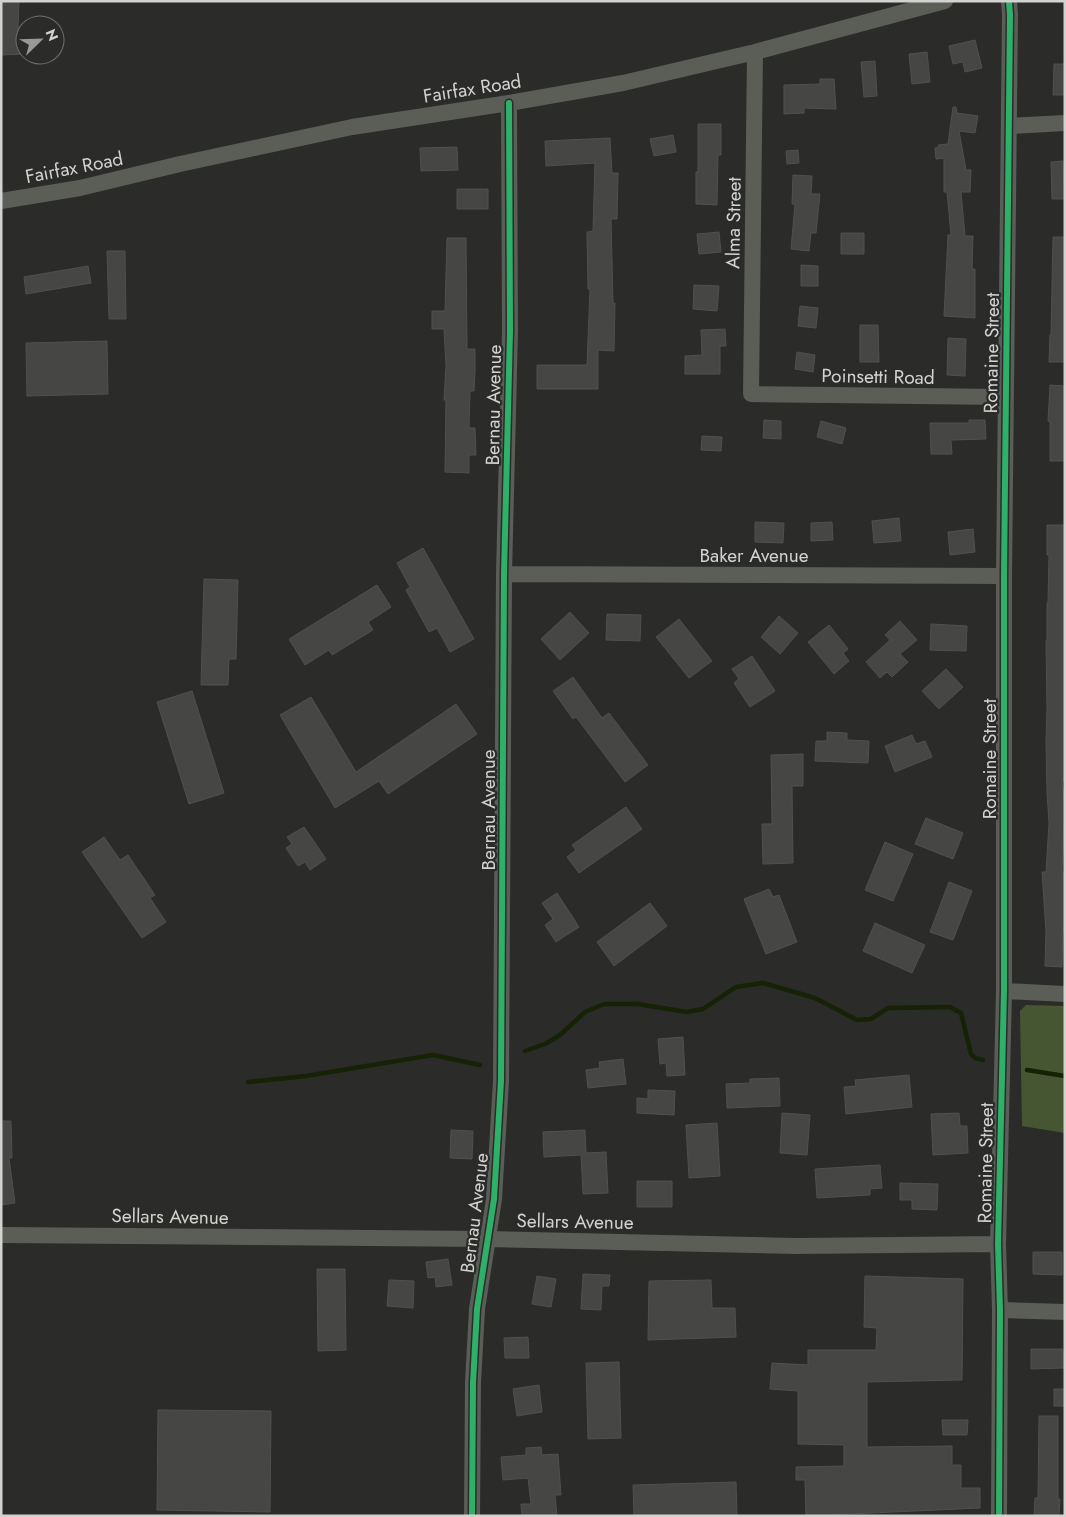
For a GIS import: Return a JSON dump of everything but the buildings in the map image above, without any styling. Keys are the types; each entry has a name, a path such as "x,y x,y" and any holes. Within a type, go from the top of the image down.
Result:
{"street":[{"name":"Fairfax Road","path":"1,201 80,188 180,164 352,127 623,83 756,52 945,1"},
{"name":"Romaine Street","path":"999,1516 1000,1310 998,1244 1004,991 1004,576 1009,1"},
{"name":"Alma Street","path":"751,394 756,52"},
{"name":"Bernau Avenue","path":"472,1516 474,1364 477,1309 494,1198 501,1081 504,574 510,331 509,103"},
{"path":"1009,126 1065,123"},
{"name":"Poinsetti Road","path":"751,394 1005,398"},
{"name":"Baker Avenue","path":"504,574 1004,576"},
{"path":"1004,991 1065,994"},
{"name":"Sellars Avenue","path":"1,1235 487,1239 796,1246 998,1244"},
{"path":"1000,1310 1065,1312"}],"green space":[{"path":"1026,1005 1065,1006 1065,1133 1022,1126 1020,1011"}],"waterway":[{"path":"525,1051 545,1044 560,1035 585,1012 604,1004 638,1004 687,1012 703,1009 736,987 763,983 815,998 857,1020 871,1019 888,1008 950,1007 961,1013 971,1054 975,1058 983,1060"},
{"path":"248,1082 306,1076 433,1055 480,1065"},
{"path":"1027,1070 1065,1076"}],"cycle path":[{"path":"999,1516 1000,1310 998,1244 1004,991 1004,576 1009,1"},
{"path":"472,1516 473,1383 477,1309 494,1199 501,1081 504,574 510,331 509,103"}]}
